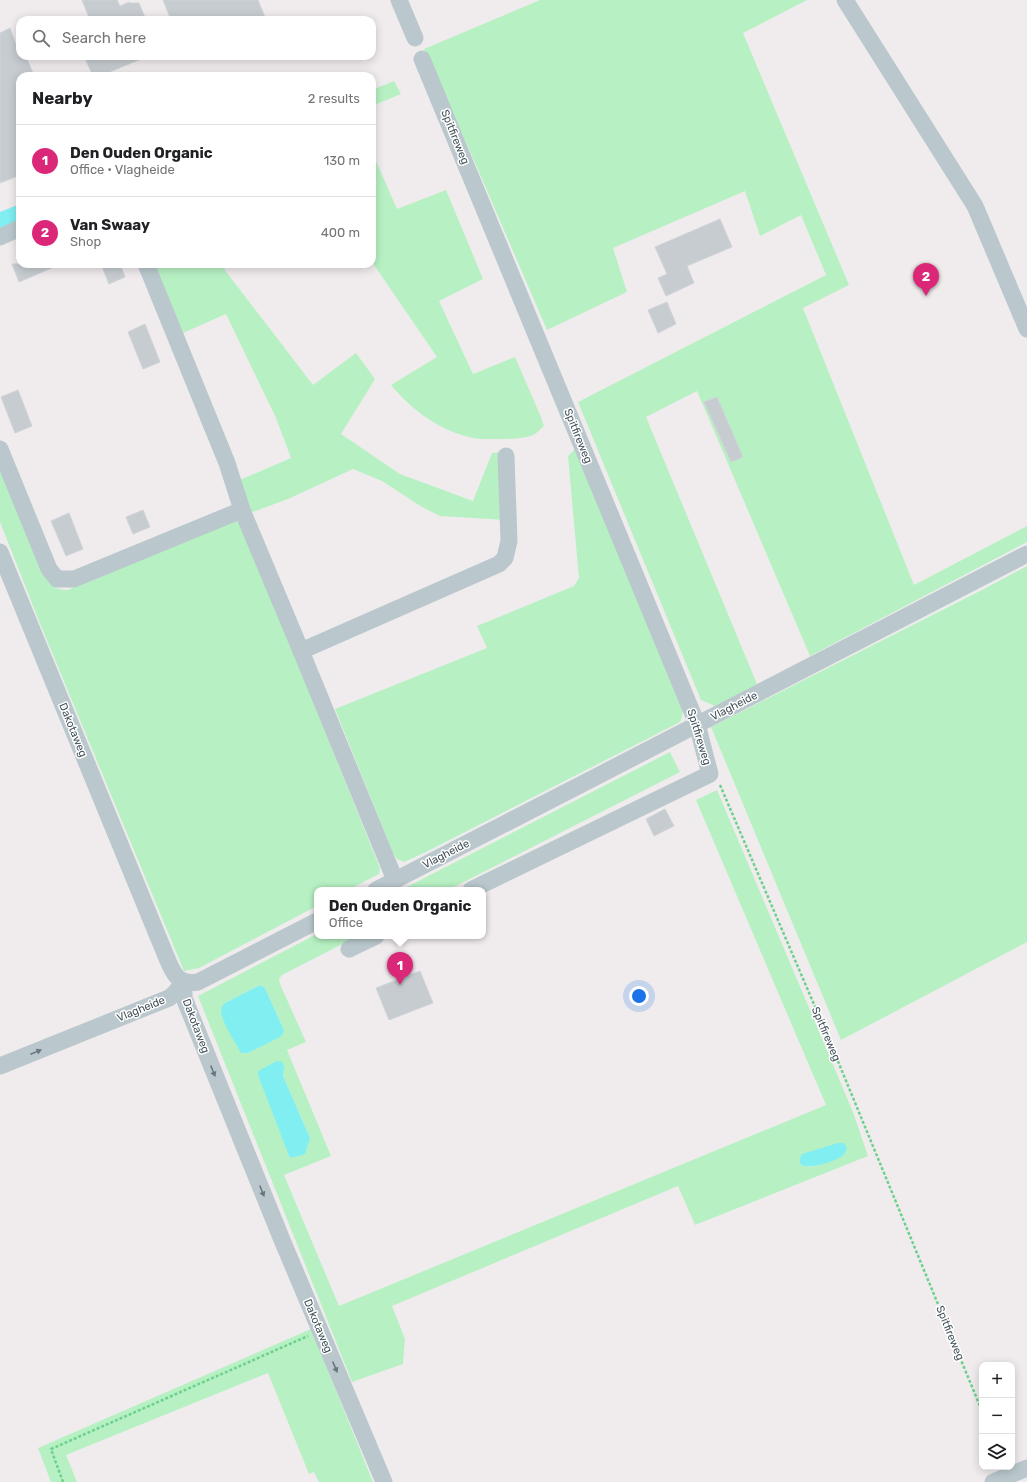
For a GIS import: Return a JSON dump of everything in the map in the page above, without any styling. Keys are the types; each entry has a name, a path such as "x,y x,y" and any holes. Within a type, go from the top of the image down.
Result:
{"street":[{"path":"399,0 415,38"},
{"path":"845,0 975,206 1023,307 1027,329"},
{"name":"Spitfireweg","path":"422,59 697,724 710,774"},
{"path":"0,237 16,230"},
{"path":"148,268 227,463 242,510 395,880"},
{"path":"0,449 49,569 57,579 74,579 242,510"},
{"path":"301,651 499,564 505,558 509,541 506,456"},
{"name":"Dakotaweg","path":"0,552 166,956 174,973 184,982 184,998 384,1482"},
{"name":"Vlagheide","path":"382,887 1027,554"},
{"path":"476,887 710,774"},
{"path":"184,982 198,982 314,923"},
{"path":"349,949 370,939"},
{"name":"Vlagheide","path":"0,1066 169,998 184,982"},
{"path":"993,1482 1027,1468"}],"path":[{"name":"Spitfireweg","path":"710,774 719,784 828,1037 979,1404"},
{"path":"63,1482 51,1450 320,1330"}],"green space":[{"path":"540,0 807,0 743,33 849,285 803,308 914,585 1027,526 1027,542 810,656 697,391 646,417 757,684 715,706 701,700 578,402 826,275 801,215 760,236 745,191 613,248 627,292 547,330 424,49"},
{"path":"394,81 401,94 376,104 376,88"},
{"path":"376,161 397,209 446,190 483,279 439,301 473,374 515,357 544,426 535,434 527,437 508,439 478,439 444,428 424,416 406,402 391,385 437,357 376,268"},
{"path":"156,268 225,268 224,269 313,385 356,353 375,379 341,434 400,474 473,501 492,453 502,452 505,520 440,516 422,507 382,481 353,469 288,499 250,513 240,480 291,458 276,418 226,314 183,333"},
{"path":"577,447 683,708 680,722 404,862 397,859 393,853 335,709 487,648 477,626 574,586 579,578 568,456"},
{"path":"0,467 42,570 52,585 58,589 68,590 239,518 380,868 379,874 354,887 314,887 314,908 199,968 184,971 39,621 0,522"},
{"path":"1027,566 1027,942 841,1040 711,727"},
{"path":"670,752 680,772 454,887 407,887"},
{"path":"717,790 853,1112 868,1156 695,1225 678,1186 392,1306 405,1339 403,1364 352,1382 198,996 314,936 314,939 352,939 282,975 279,979 306,1042 287,1050 331,1156 284,1175 339,1306 826,1105 696,800","holes":["260,985 265,988 284,1032 248,1053 225,1003","258,1072 283,1072 283,1076 310,1138 291,1158","823,1148 820,1165 807,1167 816,1151"]},
{"path":"311,1329 373,1482 319,1482 314,1472 309,1474 268,1373 66,1455 77,1482 51,1482 38,1448"}],"water":[{"path":"16,206 16,225 0,231 0,212"},
{"path":"260,985 265,988 284,1032 280,1037 248,1053 241,1053 224,1022 221,1008 225,1003"},
{"path":"277,1061 282,1062 284,1067 283,1076 310,1138 305,1154 291,1158 258,1075 260,1070"},
{"path":"838,1143 844,1143 847,1148 844,1154 838,1159 814,1166 802,1165 800,1161 802,1154"}],"building":[{"path":"82,0 117,0 120,6 129,2 139,3 144,16 88,16"},
{"path":"163,0 258,0 264,16 169,16"},
{"path":"10,28 16,45 16,60 28,60 32,72 16,72 16,177 0,183 0,33"},
{"path":"86,60 138,60 110,72 91,72"},
{"path":"720,219 732,247 687,266 694,283 666,296 658,278 667,274 655,247"},
{"path":"12,264 16,264 16,268 52,268 19,282"},
{"path":"103,268 122,268 125,277 109,284"},
{"path":"667,302 676,324 658,333 648,310"},
{"path":"145,324 160,362 143,369 128,332"},
{"path":"18,390 32,426 15,433 1,397"},
{"path":"717,397 743,457 731,462 704,402"},
{"path":"143,510 150,527 133,534 126,517"},
{"path":"69,513 83,549 66,556 51,521"},
{"path":"665,809 674,826 654,836 646,819"},
{"path":"420,971 433,1003 389,1020 376,988"}],"place":[{"name":"Van Swaay","path":"926,296"},
{"name":"Den Ouden Organic","path":"400,985"}]}
